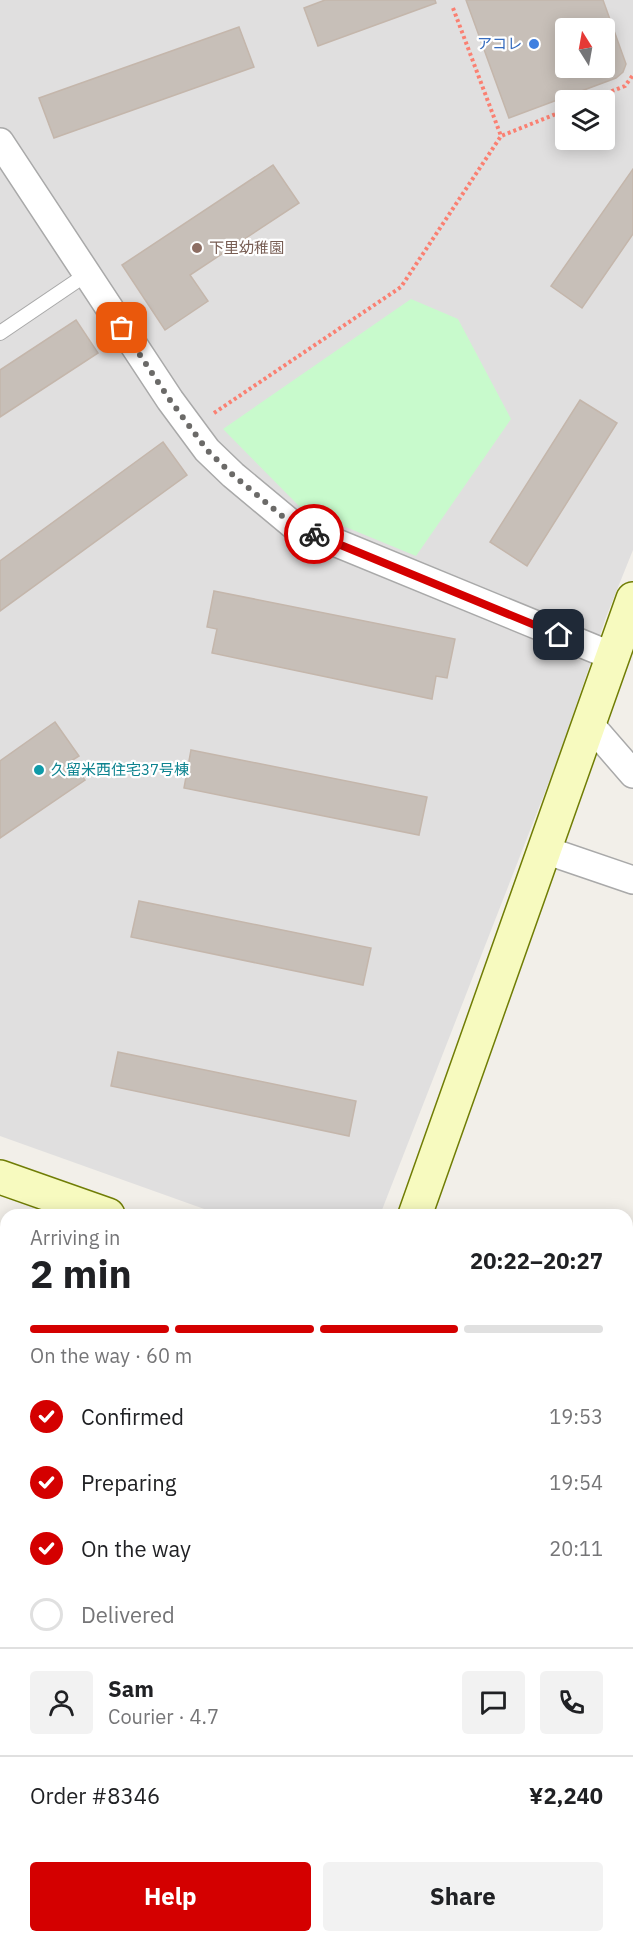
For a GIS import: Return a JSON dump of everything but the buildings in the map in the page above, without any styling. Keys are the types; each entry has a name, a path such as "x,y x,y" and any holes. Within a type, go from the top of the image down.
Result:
{"street":[{"path":"0,142 170,400 207,450 233,475 293,525 612,656"},
{"path":"417,1209 633,598"},
{"path":"588,722 633,774"},
{"path":"545,850 633,880"},
{"path":"0,1177 91,1209"}],"lane":[{"path":"0,333 87,274"}],"path":[{"path":"453,8 501,136"},
{"path":"615,90 625,86 633,75"},
{"path":"191,428 401,287 501,136 555,114"}],"shaded area":[{"path":"0,0 633,0 633,550 606,617 559,756 382,1209 204,1209 0,1136"}],"green space":[{"path":"411,299 458,319 511,419 416,556 302,509 223,429"}],"way so far":[{"path":"122,328 207,450 293,525 314,534"}],"place":[{"name":"アコレ","path":"534,44"},
{"name":"下里幼稚園","path":"197,248"},
{"name":"久留米西住宅37号棟","path":"39,770"}],"route":[{"path":"314,534 559,635"}]}
